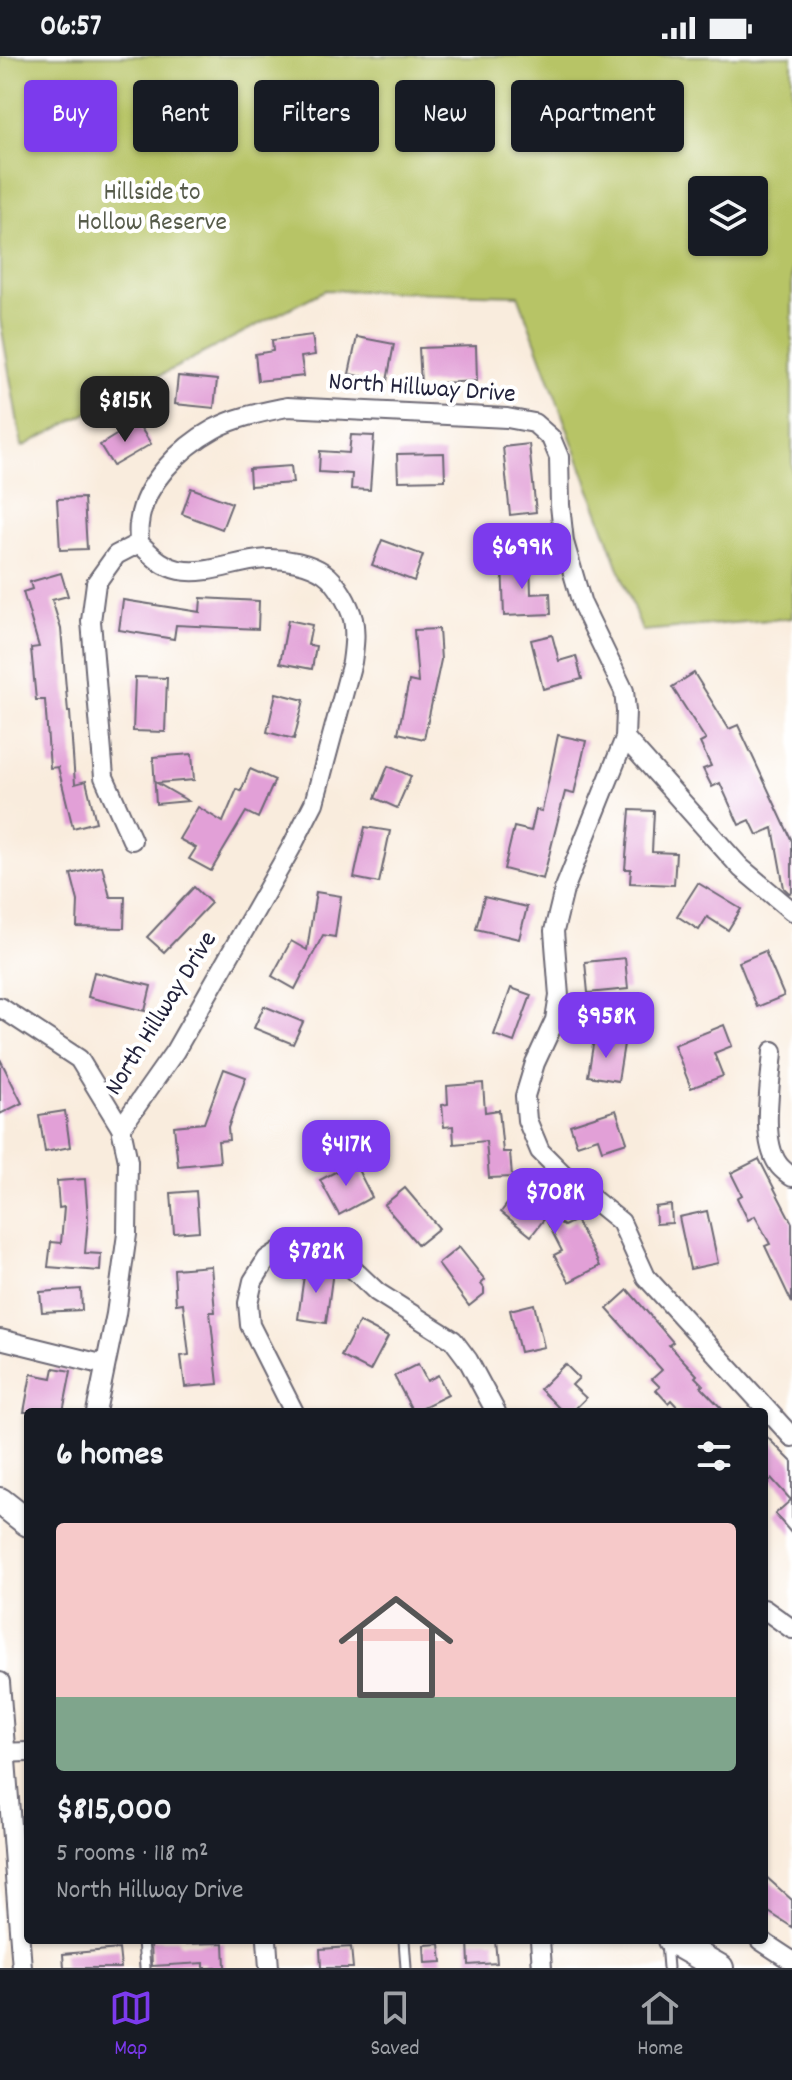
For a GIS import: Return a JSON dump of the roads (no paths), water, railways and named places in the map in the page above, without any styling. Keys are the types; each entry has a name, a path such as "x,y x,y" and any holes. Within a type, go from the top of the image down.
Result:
{"street":[{"name":"North Hillway Drive","path":"121,1128 175,1051 314,803 352,662 355,640 353,618 341,592 324,573 297,562 269,559 181,571 159,563 139,543 139,523 147,495 183,451 215,428 287,407 507,418 534,423 551,438 559,457 564,542 582,604 624,691 626,711 625,738 564,890 554,931 559,996 555,1020 535,1063 525,1096 527,1120 540,1151 568,1179 621,1222 646,1277 766,1408"},
{"path":"132,840 104,777 91,621 96,583 116,555 139,543"},
{"path":"625,738 741,868 792,911"},
{"path":"0,1007 79,1059 121,1128 128,1161 127,1234 116,1314 97,1408"},
{"path":"773,1051 770,1147 778,1166 792,1177"},
{"path":"292,1408 250,1325 248,1303 253,1281 267,1259 287,1246 305,1243 322,1246 337,1254 377,1292 453,1340 468,1360 494,1408"},
{"path":"0,1339 105,1365"},
{"name":"North Hillway Drive","path":"768,1411 792,1437"},
{"path":"1,1506 24,1520"},
{"path":"768,1612 792,1629"},
{"path":"0,1682 2,1753 22,1968"},
{"path":"2,1753 24,1752"},
{"path":"267,1944 269,1968"},
{"path":"540,1944 542,1968"},
{"path":"676,1944 720,1968"},
{"path":"766,1944 792,1961"}],"lane":[{"path":"143,1944 145,1968"},
{"path":"404,1944 406,1968"},
{"path":"668,1968 669,1944"}],"park label":[{"name":"Hillside to Hollow Reserve","path":"152,208"}]}
